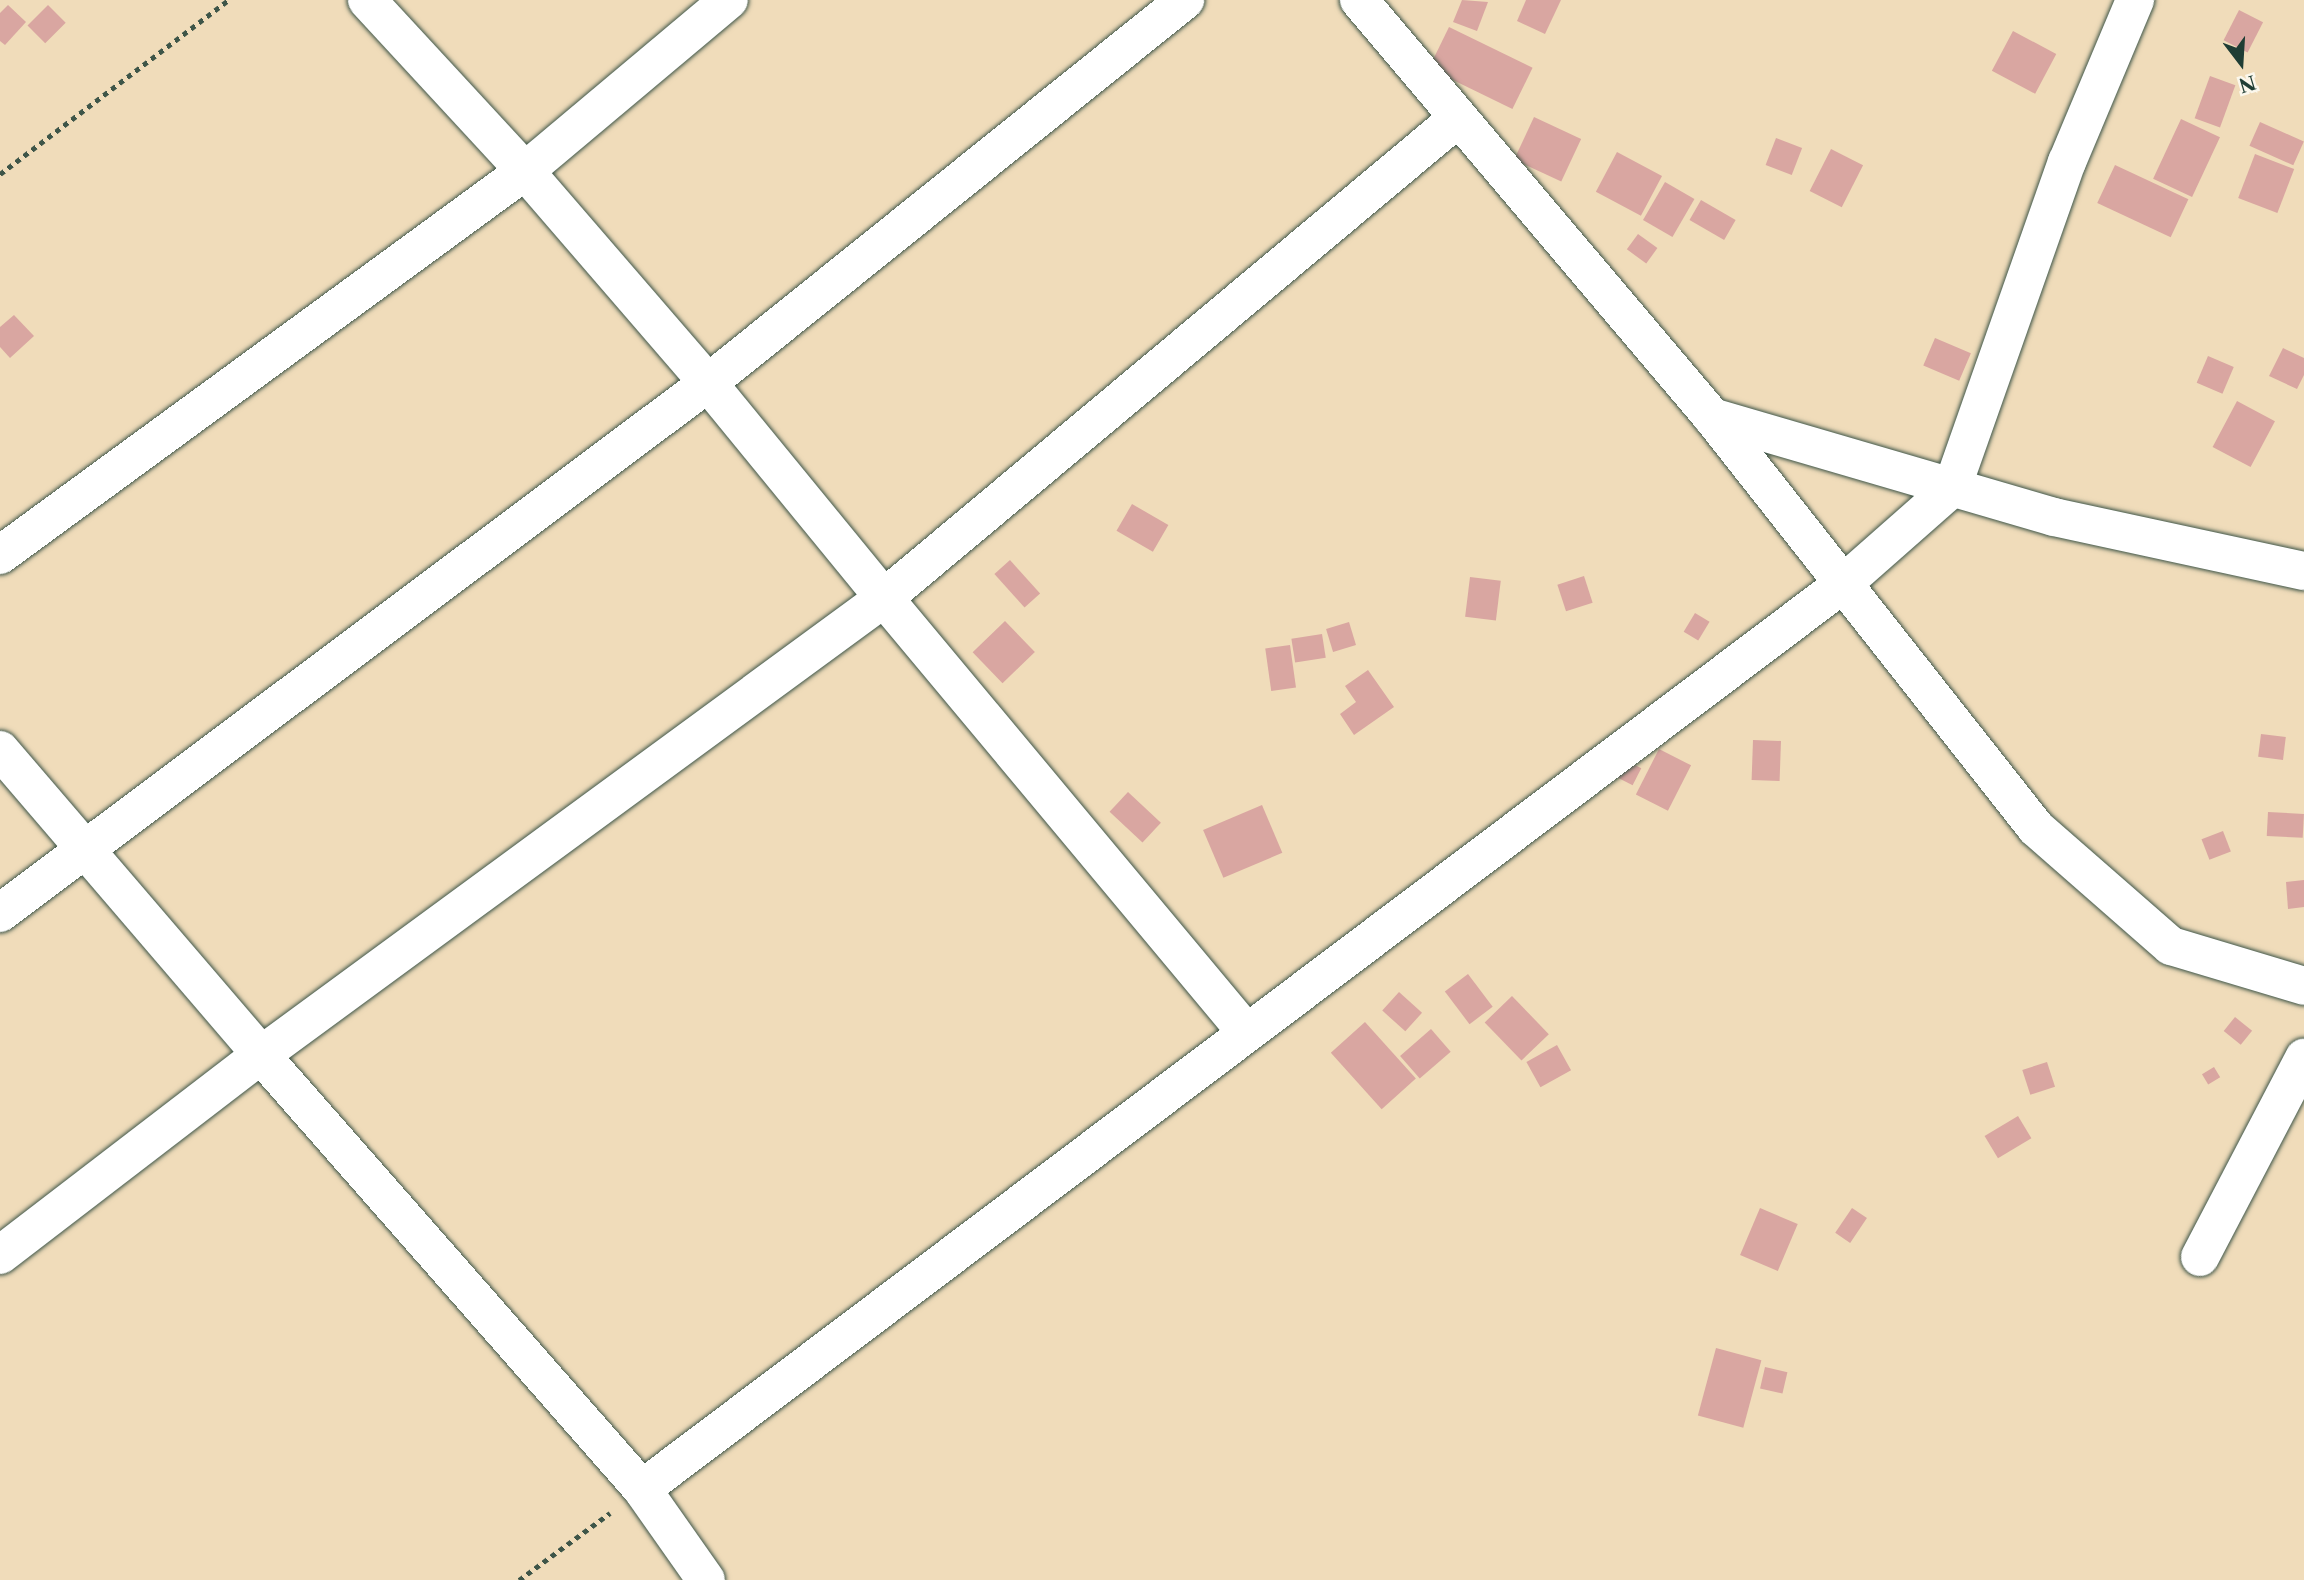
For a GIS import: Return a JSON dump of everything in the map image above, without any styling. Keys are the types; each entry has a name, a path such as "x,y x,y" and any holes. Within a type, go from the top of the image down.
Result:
{"street":[{"path":"367,0 526,171 708,383 1247,1032"},
{"path":"0,555 526,171 729,0"},
{"path":"0,913 708,383 1185,0"},
{"path":"1359,0 1712,417 2036,828 2171,946 2304,986"},
{"path":"642,1489 1843,583 1952,488 2067,162 2135,0"},
{"path":"0,1255 261,1055 884,598 1458,118"},
{"path":"1712,417 2054,517 2304,571"},
{"path":"0,750 261,1055 642,1489 706,1580"},
{"path":"2200,1258 2304,1058"}],"path":[{"path":"0,174 228,0"},
{"path":"519,1580 642,1489"}],"building":[{"path":"1462,0 1488,2 1477,31 1453,22"},
{"path":"1526,0 1561,0 1545,34 1517,21"},
{"path":"8,5 26,22 5,45 0,41 0,13"},
{"path":"48,5 66,23 45,43 27,26"},
{"path":"2239,10 2263,22 2248,53 2224,40"},
{"path":"1449,27 1533,68 1512,109 1429,68"},
{"path":"2013,31 2056,54 2035,94 1992,71"},
{"path":"2210,76 2235,85 2220,128 2195,118"},
{"path":"1534,117 1581,139 1561,182 1514,160"},
{"path":"2181,119 2220,137 2192,197 2153,179"},
{"path":"2260,122 2304,142 2293,165 2249,146"},
{"path":"1776,138 1802,148 1792,175 1766,165"},
{"path":"1831,149 1863,165 1842,207 1810,191"},
{"path":"1617,152 1662,176 1641,216 1596,192"},
{"path":"2255,154 2294,169 2277,213 2238,198"},
{"path":"2115,165 2188,199 2171,237 2097,203"},
{"path":"1665,182 1694,199 1672,237 1643,220"},
{"path":"1701,200 1736,220 1724,240 1690,220"},
{"path":"1638,234 1657,248 1646,263 1627,249"},
{"path":"14,315 34,336 10,358 0,347 0,327"},
{"path":"1935,338 1971,353 1959,381 1923,366"},
{"path":"2283,348 2304,358 2304,375 2297,389 2269,376"},
{"path":"2208,356 2234,367 2222,394 2197,383"},
{"path":"2237,401 2275,421 2251,467 2213,447"},
{"path":"1132,504 1168,525 1153,552 1116,531"},
{"path":"1010,560 1040,593 1025,607 994,574"},
{"path":"1584,576 1593,603 1566,611 1557,585"},
{"path":"1470,577 1501,581 1496,620 1465,617"},
{"path":"1695,613 1710,622 1698,641 1684,632"},
{"path":"1005,621 1035,652 1003,683 973,652"},
{"path":"1349,622 1356,645 1333,652 1326,629"},
{"path":"1322,634 1326,658 1295,663 1291,639"},
{"path":"1290,645 1296,688 1271,691 1265,648"},
{"path":"1368,670 1394,707 1354,735 1340,714 1356,702 1345,686"},
{"path":"2261,734 2286,737 2283,760 2258,757"},
{"path":"1753,740 1781,741 1780,781 1752,780"},
{"path":"1659,749 1691,765 1668,811 1636,794"},
{"path":"1627,761 1641,768 1633,785 1618,778"},
{"path":"1128,792 1161,823 1142,842 1110,812"},
{"path":"1262,805 1282,853 1223,878 1203,830"},
{"path":"2268,812 2304,814 2303,838 2267,836"},
{"path":"2223,831 2231,852 2209,860 2202,839"},
{"path":"2304,880 2304,907 2288,909 2286,882"},
{"path":"1468,974 1493,1007 1470,1024 1445,991"},
{"path":"1399,992 1422,1013 1405,1031 1382,1011"},
{"path":"1512,996 1549,1034 1521,1061 1485,1022"},
{"path":"2235,1017 2252,1031 2241,1045 2224,1031"},
{"path":"1365,1022 1416,1078 1382,1109 1331,1053"},
{"path":"1431,1029 1451,1052 1420,1079 1400,1056"},
{"path":"1557,1045 1571,1070 1540,1087 1526,1062"},
{"path":"2047,1062 2055,1087 2030,1095 2022,1070"},
{"path":"2214,1067 2220,1077 2208,1084 2202,1074"},
{"path":"2018,1116 2031,1138 1998,1158 1985,1136"},
{"path":"1760,1208 1798,1224 1778,1271 1740,1255"},
{"path":"1852,1208 1867,1218 1850,1243 1835,1233"},
{"path":"1716,1348 1761,1360 1743,1428 1698,1416"},
{"path":"1765,1367 1787,1372 1782,1394 1760,1388"}]}
